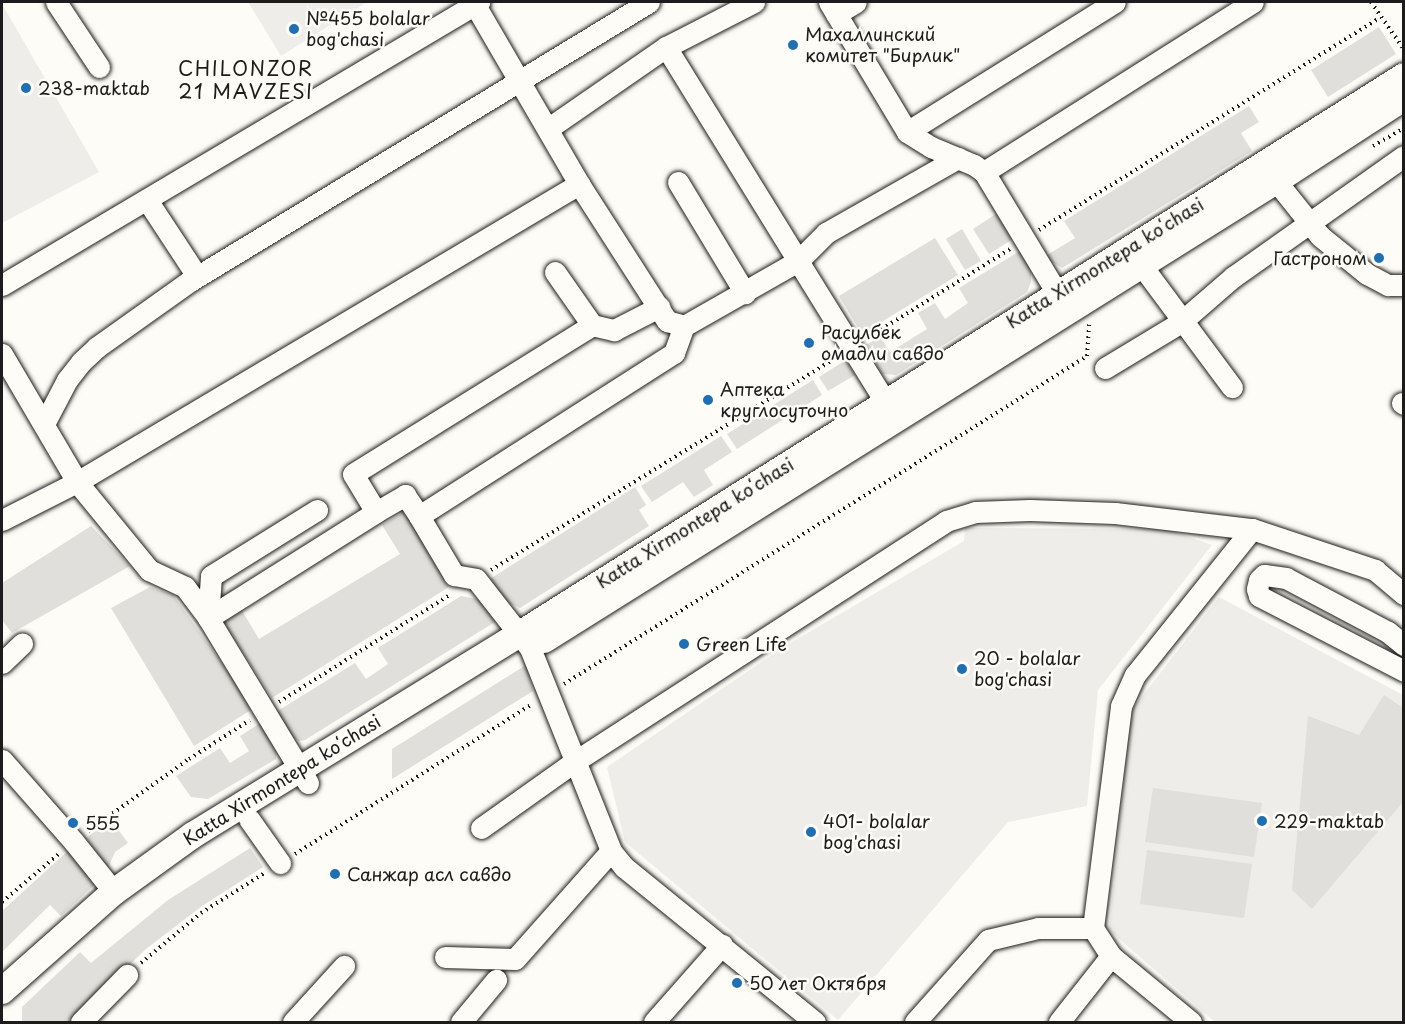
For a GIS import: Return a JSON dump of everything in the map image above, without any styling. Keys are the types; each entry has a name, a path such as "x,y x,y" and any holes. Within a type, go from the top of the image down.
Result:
{"main road":[{"name":"Katta Xirmontepa koʻchasi","path":"2,991 114,892 193,835 304,776 525,641 891,411 1142,266 1276,181 1402,87"},
{"name":"Katta Xirmontepa koʻchasi","path":"891,411 1057,293 1402,87"},
{"name":"Katta Xirmontepa koʻchasi","path":"2,1012 80,940 145,887 249,819 304,776"}],"street":[{"path":"56,2 99,66"},
{"path":"44,424 67,380 81,362 97,347 197,276 521,82 649,2"},
{"path":"549,128 666,47 754,2"},
{"path":"856,2 832,8 908,132 931,147 975,165 984,172 1057,293"},
{"path":"908,132 1115,2"},
{"path":"984,172 1253,2"},
{"path":"2,285 477,3 579,183 667,321 684,326"},
{"path":"666,47 891,411"},
{"path":"1105,369 1182,322 1233,277 1404,156"},
{"path":"418,516 674,353 684,326 798,261 826,232 958,158"},
{"path":"1276,181 1320,236 1367,274 1388,285 1404,285"},
{"path":"678,182 745,293"},
{"path":"2,520 77,482 579,183"},
{"path":"147,200 197,276"},
{"path":"1142,266 1232,387"},
{"path":"555,272 592,325 614,330 659,306"},
{"path":"376,512 353,474 592,325"},
{"path":"2,354 77,482 149,570 185,587 208,618 304,776"},
{"path":"208,618 405,495 454,575 476,579 525,641 611,851 624,867 815,1023"},
{"path":"208,618 211,576 317,510"},
{"path":"481,828 574,762 946,521 975,512 1030,510 1115,513 1252,529 1375,570 1404,594"},
{"path":"1191,1023 1111,956 1093,928 1121,706 1134,675 1252,529"},
{"path":"1404,645 1388,632 1286,578 1264,575 1258,580 1257,589 1260,596 1404,671"},
{"path":"2,663 22,644"},
{"path":"2,760 74,842 114,892"},
{"path":"249,819 280,863"},
{"path":"445,957 515,958 611,851"},
{"path":"915,1023 988,940 1038,928 1093,928"},
{"path":"654,1023 722,945"},
{"path":"1059,1023 1111,956"},
{"path":"293,1023 344,966"},
{"path":"81,1023 127,975"},
{"path":"460,1023 496,980"}],"path":[{"path":"1371,2 1403,48"},
{"path":"2,902 74,842 189,759 1380,18"},
{"path":"127,975 201,913 1087,356 1089,320"}],"shaded area":[{"name":"№455 bolalar bog'chasi","path":"248,2 367,2 281,56"},
{"name":"238-maktab","path":"2,4 99,172 2,223"},
{"path":"1379,27 1396,54 1328,97 1311,70"},
{"path":"1249,106 1259,122 1241,133 1252,151 1062,268 1044,257 1075,238 1064,221"},
{"path":"996,214 1013,239 989,254 973,229"},
{"path":"962,229 981,261 965,270 946,239"},
{"path":"935,238 958,275 862,334 839,296"},
{"path":"1020,251 1031,270 1031,282 1027,292 896,375 882,374 864,346 880,337 890,352 927,329 918,313 935,303 945,319 968,303 959,288"},
{"path":"846,360 855,375 828,391 819,377"},
{"path":"813,380 822,395 737,449 727,434"},
{"path":"721,436 732,452 704,470 713,485 694,497 683,482 652,502 641,486"},
{"path":"635,487 646,505 639,510 649,526 520,608 504,601 490,579"},
{"path":"405,511 449,587 272,698 223,621 241,609 259,639 400,554 382,525"},
{"path":"91,526 130,566 12,633 2,620 2,583"},
{"path":"965,528 1166,529 1212,545 1098,690 1087,806 1008,822 838,1020 625,842 607,767 782,648 964,541"},
{"path":"150,587 173,595 254,708 194,746 111,608"},
{"path":"461,596 482,600 492,613 495,622 305,740 299,741 291,736 276,712 355,663 366,679 388,664 378,648"},
{"name":"229-maktab","path":"1219,597 1403,695 1403,1022 1215,1022 1109,930 1131,711"},
{"path":"526,665 533,691 392,779 392,749"},
{"path":"1384,695 1403,708 1403,802 1312,909 1292,890 1308,716 1359,735"},
{"path":"262,722 276,748 276,759 208,799 191,797 176,776 220,748 230,763 249,751 240,736"},
{"path":"1153,788 1262,803 1254,857 1145,842"},
{"path":"111,820 128,843 115,852 108,868 86,838"},
{"path":"250,848 263,867 202,906 146,949 70,1022 22,1022 22,1007 80,952 91,963 168,900"},
{"path":"70,849 95,882 93,886 61,916 50,905 2,952 2,911"},
{"path":"1147,850 1252,864 1244,918 1140,904"}],"place":[{"name":"№455 bolalar bog'chasi","path":"294,29"},
{"name":"Махаллинский комитет \"Бирлик\"","path":"793,45"},
{"name":"238-maktab","path":"26,88"},
{"name":"Гастроном","path":"1379,258"},
{"name":"Расулбек омадли савдо","path":"809,343"},
{"name":"Аптека круглосуточно","path":"708,400"},
{"name":"Green Life","path":"684,644"},
{"name":"20 - bolalar bog'chasi","path":"962,669"},
{"name":"229-maktab","path":"1262,821"},
{"name":"555","path":"73,823"},
{"name":"401- bolalar bog'chasi","path":"811,832"},
{"name":"Санжар асл савдо","path":"335,874"},
{"name":"50 лет Октября","path":"737,983"}],"district":[{"name":"CHILONZOR 21 MAVZESI","path":"246,80"}]}
